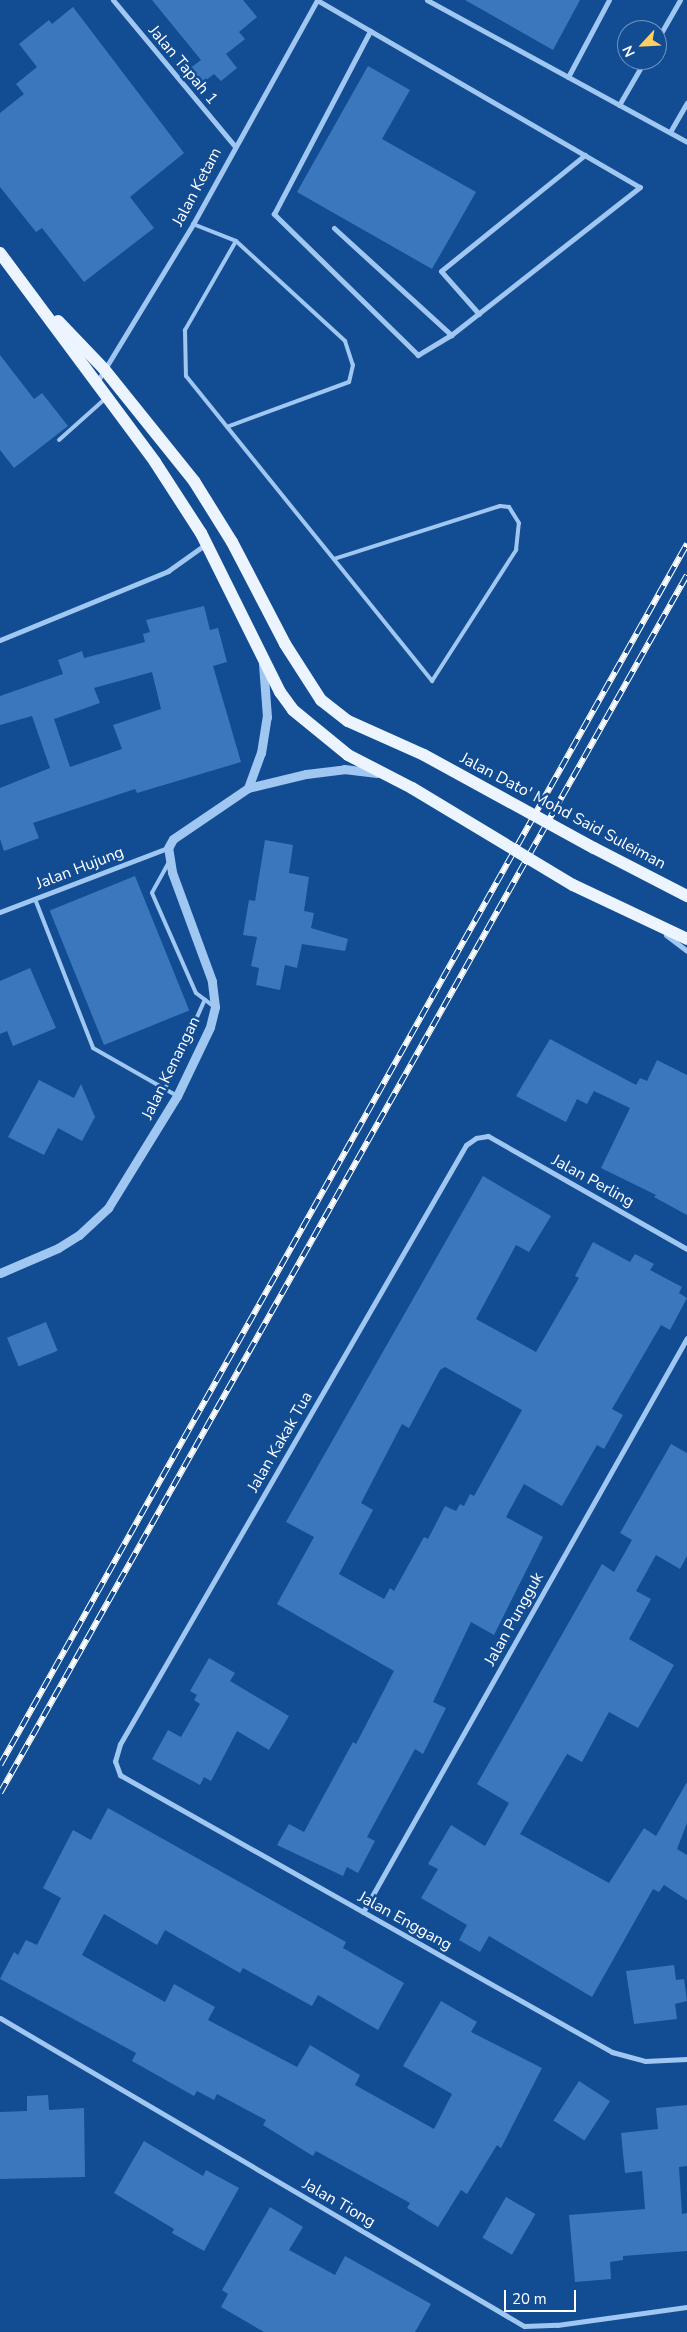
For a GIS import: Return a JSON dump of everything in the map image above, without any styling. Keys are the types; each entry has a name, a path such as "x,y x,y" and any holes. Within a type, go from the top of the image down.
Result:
{"main road":[{"path":"0,254 155,462 206,543 263,656 293,710 348,755 412,788 573,886 687,939"},
{"name":"Jalan Dato' Mohd Said Suleiman","path":"27,288 104,369 194,481 232,542 285,644 321,700 348,721 424,755 594,848 687,896"}],"street":[{"name":"Jalan Tapah 1","path":"113,0 234,145"},
{"name":"Jalan Ketam","path":"96,384 193,224 234,145 317,0"},
{"path":"317,0 640,187 479,314 451,335 418,355 274,214 370,31"},
{"path":"427,0 687,142"},
{"path":"568,77 609,0"},
{"path":"667,23 680,0"},
{"path":"619,105 639,70"},
{"path":"670,132 687,103"},
{"path":"479,314 441,271 585,155"},
{"path":"334,228 451,335"},
{"path":"0,640 168,571 206,543"},
{"path":"248,788 261,753 267,717 263,656"},
{"path":"168,848 173,839 248,788 284,777 344,769 385,773"},
{"name":"Jalan Kenangan","path":"0,1272 58,1248 79,1235 108,1208 177,1096 210,1027 215,1007 205,958 169,861 168,848"},
{"name":"Jalan Hujung","path":"0,912 168,848"},
{"path":"636,915 687,952"},
{"name":"Jalan Perling","path":"488,1136 687,1248"},
{"name":"Jalan Kakak Tua","path":"120,1775 115,1761 125,1736 466,1145 476,1138 488,1136"},
{"name":"Jalan Pungguk","path":"363,1912 687,1338"},
{"name":"Jalan Enggang","path":"120,1775 612,2052 645,2061 687,2059"},
{"name":"Jalan Tiong","path":"0,2018 524,2326 557,2325 687,2307"}],"lane":[{"path":"193,224 236,241 345,340 353,365 349,382 227,427"},
{"path":"236,241 185,330 183,356 186,376 227,427 432,680 516,550 519,523 509,507 500,506 334,559"},
{"path":"59,440 106,398"},
{"path":"169,861 152,893 196,993 215,1007"},
{"path":"35,899 93,1048 177,1096"},
{"path":"165,1089 204,999"}],"building":[{"path":"152,0 243,0 257,17 239,32 245,39 226,54 237,68 221,81 214,74 201,84 189,69 201,60"},
{"path":"465,0 580,0 553,50"},
{"path":"73,7 184,153 130,197 154,228 84,282 42,228 36,232 0,187 0,113 24,94 16,84 37,67 19,44 49,20 52,24"},
{"path":"368,66 410,90 382,139 476,192 432,269 297,192"},
{"path":"0,355 34,399 42,393 68,426 14,468 0,450"},
{"path":"204,606 210,630 218,628 227,662 213,666 241,762 137,793 135,789 33,823 39,838 4,851 0,839 0,788 50,768 32,716 0,725 0,696 63,674 58,660 82,651 84,658 145,642 143,634 150,632 146,620","holes":["152,672 161,709 113,725 122,749 70,767 54,719 100,703 94,688"]},
{"path":"265,840 293,845 289,873 309,877 304,911 314,913 311,928 348,939 345,951 302,944 297,968 285,965 280,990 256,985 259,968 251,966 257,937 243,935 249,900 255,901"},
{"path":"135,876 189,1010 104,1045 50,910"},
{"path":"30,968 56,1028 13,1046 7,1031 0,1034 0,981"},
{"path":"550,1039 636,1085 640,1078 647,1081 657,1060 687,1075 687,1215 654,1197 656,1195 601,1168 630,1108 594,1091 587,1104 577,1099 566,1122 516,1096"},
{"path":"39,1080 74,1098 81,1084 95,1117 82,1141 58,1128 44,1155 8,1137"},
{"path":"483,1176 551,1216 529,1252 516,1245 476,1319 536,1352 579,1278 575,1276 593,1242 630,1262 635,1254 654,1264 650,1270 682,1287 679,1293 687,1298 670,1330 661,1325 612,1409 623,1415 604,1449 597,1445 562,1506 524,1484 506,1517 543,1537 494,1635 471,1622 433,1702 446,1708 423,1754 415,1749 367,1837 375,1841 358,1873 347,1867 343,1876 277,1845 289,1824 304,1832 353,1742 356,1744 394,1671 277,1604 314,1537 286,1522","holes":["445,1367 522,1410 474,1496 470,1494 464,1506 460,1504 456,1511 445,1506 428,1539 424,1537 394,1591 390,1588 384,1599 339,1574 373,1510 361,1503 402,1424 409,1428 440,1370"]},
{"path":"46,1322 58,1351 19,1366 7,1338"},
{"path":"671,1444 687,1453 687,1556 680,1569 656,1555 636,1591 651,1599 629,1639 674,1665 638,1728 609,1712 582,1762 567,1754 520,1834 609,1883 644,1828 656,1836 687,1782 687,1823 677,1849 687,1855 687,1900 664,1885 659,1892 653,1889 592,1997 489,1936 480,1952 459,1940 467,1925 421,1898 438,1869 428,1864 451,1825 485,1846 509,1803 477,1784 602,1564 614,1572 632,1540 620,1533"},
{"path":"209,1658 235,1673 230,1681 289,1716 269,1750 237,1731 211,1781 204,1777 200,1785 152,1759 168,1730 181,1737 200,1704 194,1700 197,1695 190,1691"},
{"path":"108,1808 346,1942 343,1948 404,1983 378,2030 318,1995 312,2006 243,1968 240,1973 165,1930 157,1945 104,1914 82,1955 165,2002 174,1984 215,2007 208,2020 297,2067 310,2045 360,2075 355,2085 434,2129 452,2094 403,2066 441,2001 477,2022 471,2032 542,2068 501,2148 497,2145 467,2194 461,2190 438,2227 407,2208 410,2203 316,2151 313,2156 263,2125 266,2120 217,2094 214,2100 197,2091 194,2096 132,2061 136,2053 0,1979 14,1952 18,1955 26,1940 37,1945 61,1898 43,1888 73,1830 91,1840"},
{"path":"674,1965 676,1980 684,1979 687,2001 675,2004 677,2019 634,2024 626,1971"},
{"path":"579,2081 610,2101 584,2141 553,2120"},
{"path":"48,2095 49,2110 84,2108 85,2177 0,2179 0,2112 27,2111 27,2096"},
{"path":"687,2105 687,2166 679,2167 682,2214 687,2213 687,2251 623,2256 623,2260 610,2262 611,2279 575,2282 569,2215 645,2209 642,2171 625,2173 621,2133 658,2129 656,2108"},
{"path":"144,2141 203,2176 206,2170 239,2188 204,2251 172,2233 174,2229 114,2193"},
{"path":"506,2197 535,2214 512,2255 482,2238"},
{"path":"270,2207 303,2227 289,2250 335,2275 345,2256 431,2304 415,2332 264,2332 221,2307 228,2294 222,2290"}],"railway":[{"path":"0,1765 687,544"},
{"path":"0,1793 687,575"}]}
